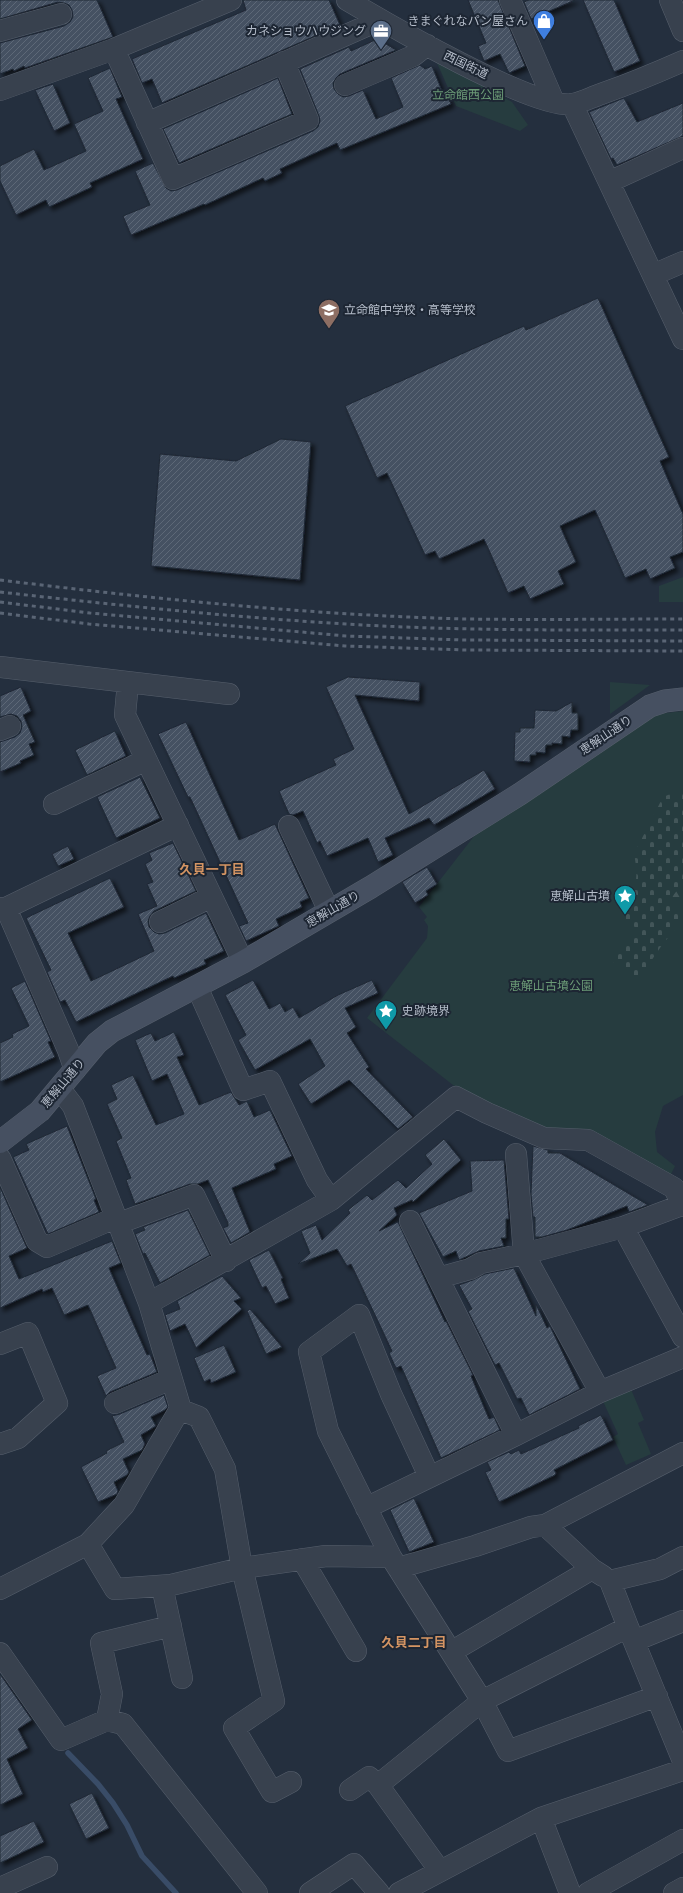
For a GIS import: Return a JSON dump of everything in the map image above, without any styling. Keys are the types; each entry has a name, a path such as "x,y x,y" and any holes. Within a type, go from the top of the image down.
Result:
{"street":[{"path":"0,90 114,49 231,0"},
{"name":"西国街道","path":"347,0 380,20 474,70 533,96 563,103"},
{"path":"510,0 563,103 609,182 683,339"},
{"path":"670,0 683,31"},
{"path":"0,31 61,14"},
{"path":"147,123 380,20"},
{"path":"345,85 414,56 427,45"},
{"path":"114,49 173,179 308,120 284,62"},
{"path":"563,103 633,82 683,61"},
{"path":"609,182 683,148"},
{"path":"653,275 683,262"},
{"path":"0,667 229,694"},
{"path":"128,682 124,715 243,962"},
{"name":"恵解山通り","path":"0,1142 40,1110 60,1089 97,1043 112,1031 243,962 455,836 644,710 665,701 683,699"},
{"path":"54,804 146,760"},
{"path":"75,1070 68,1050 3,908 178,825"},
{"path":"289,826 329,911"},
{"path":"160,922 211,897"},
{"path":"197,987 243,1090 270,1081 316,1180 332,1200"},
{"path":"60,1089 73,1106 116,1221 149,1303 181,1410"},
{"path":"149,1303 332,1200 456,1097 500,1119 544,1138 588,1140 674,1188 683,1205 623,1227 524,1254 481,1263 470,1269 438,1278"},
{"path":"516,1154 524,1254 600,1392"},
{"path":"0,1158 37,1241 47,1247 116,1221 194,1195 226,1261"},
{"path":"410,1221 516,1435"},
{"path":"623,1227 683,1337"},
{"path":"429,1476 391,1394 359,1315 309,1352 328,1431 394,1563 482,1701 508,1751 656,1696"},
{"path":"0,1344 28,1333 57,1403 18,1438 0,1444"},
{"path":"366,1508 429,1476 516,1435 600,1392 683,1357"},
{"path":"115,1403 171,1379"},
{"path":"0,1589 88,1544 124,1505 176,1414 181,1410"},
{"path":"181,1410 199,1417 224,1469 242,1568 274,1701 234,1728 272,1792 291,1782"},
{"path":"88,1544 115,1589 162,1586 242,1568 326,1556 394,1563 475,1546 531,1527 545,1524 683,1453"},
{"path":"545,1524 592,1569 610,1581 683,1761"},
{"path":"610,1581 660,1569 683,1557"},
{"path":"302,1560 356,1651"},
{"path":"451,1652 592,1569"},
{"path":"162,1586 182,1678"},
{"path":"378,1785 482,1701 631,1634 683,1621"},
{"path":"107,1720 112,1694 101,1643 171,1626"},
{"path":"0,1652 60,1740 107,1720 123,1724 257,1893"},
{"path":"399,1893 541,1818 683,1770"},
{"path":"350,1790 369,1777 378,1785 440,1871"},
{"path":"541,1818 570,1893"},
{"path":"588,1893 683,1840"},
{"path":"310,1893 354,1864 379,1893"},
{"path":"0,1888 47,1867"},
{"path":"674,1893 683,1888"}],"green space":[{"name":"立命館西公園","path":"439,62 512,102 528,125 520,131 456,106 437,63"},
{"path":"683,577 683,602 659,602 659,586"},
{"path":"610,682 650,685 610,714"},
{"name":"恵解山古墳公園","path":"683,711 683,1095 663,1106 655,1132 657,1152 675,1166 668,1180 546,1134 462,1092 367,1018 427,938 428,926 424,920 427,917 419,907 478,831 658,714"},
{"path":"683,789 683,880 671,896 681,922 662,945 638,980 609,959 636,928 623,917 635,886 636,864 634,854 663,797"},
{"path":"683,885 683,915 679,915 672,896"},
{"path":"630,1387 644,1420 638,1423 651,1454 626,1465 613,1437 618,1434 602,1399"}],"building":[{"path":"0,0 97,0 113,37 25,68 24,66 14,71 13,69 0,74 0,43 64,26 70,22 73,17 72,10 69,5 58,2 0,19"},
{"path":"243,0 329,0 340,25 162,103 152,79 142,83 132,59 246,10"},
{"path":"468,0 498,0 525,66 509,73 500,54 484,61 478,46 486,43"},
{"path":"529,0 575,0 531,19 524,2"},
{"path":"583,0 614,0 640,61 614,72"},
{"path":"373,36 396,50 340,74 333,83 334,89 338,94 343,97 363,90 376,119 403,107 391,78 420,65 425,69 432,66 442,91 445,90 451,104 340,150 337,143 280,169 282,173 265,181 263,178 205,205 204,204 131,235 123,216 150,205 135,171 153,163 166,188 171,191 177,190 313,131 318,127 320,121 319,116 300,69 349,47 351,51 375,40"},
{"path":"110,68 122,97 116,99 143,159 90,183 92,187 49,207 46,200 16,215 0,181 0,166 34,149 44,170 86,151 74,124 103,111 88,78"},
{"path":"278,78 292,114 179,163 163,129"},
{"path":"53,84 70,123 54,131 35,90"},
{"path":"624,98 637,122 683,103 683,136 617,165 613,158 611,159 589,112"},
{"path":"598,298 669,457 660,461 683,514 683,552 670,557 675,568 650,579 646,569 625,578 595,510 560,526 576,562 558,571 564,584 530,599 524,586 508,593 484,539 439,559 435,551 425,555 387,473 377,478 345,406 524,326 526,330"},
{"path":"281,439 311,442 300,580 151,566 160,454 236,461"},
{"path":"348,677 420,682 419,701 355,695 409,814 484,770 495,789 434,825 429,818 385,838 393,855 378,862 368,838 327,856 320,841 317,843 303,811 293,815 289,814 279,791 336,765 333,759 354,749 326,687"},
{"path":"21,687 31,711 23,715 35,742 29,744 34,755 20,761 21,763 0,772 0,742 15,737 20,733 22,727 21,721 17,716 11,714 0,717 0,696"},
{"path":"572,702 572,713 578,713 578,730 571,730 570,737 562,736 562,744 552,743 552,745 546,745 545,753 536,752 536,755 530,755 530,762 514,761 515,732 520,732 520,728 534,728 535,710 556,711"},
{"path":"186,722 239,840 275,824 309,898 300,902 302,907 276,919 279,926 246,941 239,926 248,923 190,797 188,797 158,734"},
{"path":"115,731 126,756 87,775 75,750"},
{"path":"140,777 160,818 116,838 97,797"},
{"path":"173,843 196,891 154,911 148,921 149,927 154,932 159,934 165,933 206,913 224,951 204,960 206,964 174,978 173,976 76,1022 65,1000 60,1002 47,972 51,970 26,918 110,878 124,907 68,933 91,981 154,951 138,914 157,906 147,884 153,882 145,864 152,860 149,853"},
{"path":"68,846 74,859 58,866 52,854"},
{"path":"427,867 437,884 426,891 428,895 415,903 402,882"},
{"path":"253,980 269,1009 280,1003 285,1012 293,1007 299,1018 338,995 372,980 378,993 345,1008 356,1027 347,1033 369,1067 366,1069 413,1117 398,1129 349,1080 311,1104 298,1084 325,1066 310,1039 255,1070 238,1040 246,1035 225,995"},
{"path":"25,981 51,1041 48,1042 55,1057 0,1082 0,1043 13,1037 12,1034 29,1026 11,988"},
{"path":"174,1032 184,1055 177,1057 199,1105 231,1092 239,1105 247,1101 254,1117 270,1110 292,1156 274,1164 276,1169 232,1188 250,1232 231,1243 223,1228 228,1226 228,1223 208,1180 198,1184 190,1184 135,1204 126,1180 131,1178 116,1141 122,1138 107,1104 117,1099 111,1085 133,1075 156,1125 184,1114 167,1074 152,1081 135,1040 151,1033 155,1041"},
{"path":"67,1126 96,1199 94,1200 99,1212 48,1234 13,1157 29,1150 26,1144"},
{"path":"444,1139 461,1160 413,1202 412,1200 394,1208 397,1215 379,1231 398,1222 445,1322 446,1321 473,1375 471,1376 489,1419 494,1417 500,1430 441,1458 401,1366 396,1368 389,1353 392,1351 351,1264 347,1266 337,1249 298,1264 310,1253 301,1231 316,1225 322,1240 350,1213 348,1210 367,1195 372,1200 398,1180 406,1188 432,1164 425,1155"},
{"path":"533,1146 548,1150 548,1153 560,1153 648,1205 629,1212 627,1206 567,1230 542,1237 535,1237 535,1217 533,1217 531,1194"},
{"path":"504,1160 509,1219 506,1219 506,1238 501,1238 504,1246 479,1251 459,1260 456,1251 443,1257 419,1213 472,1191 470,1161"},
{"path":"0,1187 27,1248 9,1256 19,1279 112,1241 121,1263 109,1268 147,1355 150,1354 157,1372 110,1392 106,1396 97,1376 116,1368 88,1305 64,1315 52,1288 43,1292 42,1289 0,1308"},
{"path":"188,1210 210,1255 160,1283 145,1253 143,1254 135,1234 145,1230 143,1227"},
{"path":"269,1250 283,1278 281,1279 289,1298 275,1304 266,1286 262,1288 249,1260"},
{"path":"514,1268 536,1316 536,1304 547,1328 550,1326 580,1389 529,1415 521,1398 517,1399 499,1363 495,1365 468,1311 472,1309 459,1285 485,1274"},
{"path":"222,1276 241,1298 234,1301 242,1309 196,1348 185,1324 170,1331 165,1315 180,1309 177,1301"},
{"path":"250,1309 282,1347 266,1354 247,1311"},
{"path":"224,1345 236,1372 211,1383 210,1379 204,1382 194,1358"},
{"path":"164,1395 168,1407 151,1417 156,1426 141,1435 145,1444 142,1450 123,1459 129,1472 127,1475 114,1482 118,1491 117,1494 98,1502 81,1467 107,1453 106,1451 124,1442 112,1416"},
{"path":"601,1415 613,1440 554,1470 556,1473 555,1475 499,1502 485,1472 491,1470 487,1462 509,1452 511,1454 519,1450 521,1454 579,1428 578,1426"},
{"path":"414,1498 434,1542 409,1552 390,1510"},
{"path":"0,1674 32,1720 18,1729 28,1748 7,1759 23,1794 0,1805"},
{"path":"92,1793 109,1828 86,1839 69,1804"},
{"path":"34,1821 44,1842 0,1863 0,1836"}],"waterway":[{"path":"68,1753 98,1784 113,1803 127,1825 142,1856 176,1893"}],"railway":[{"path":"0,580 174,600 349,614 466,619 683,619"},
{"path":"0,592 86,602 259,618 346,624 472,629 683,630"},
{"path":"0,602 90,613 346,636 464,640 683,641"},
{"path":"0,613 89,624 345,646 466,650 683,651"}],"place":[{"name":"きまぐれなパン屋さん","path":"544,40"},
{"name":"カネショウハウジング","path":"381,50"},
{"name":"立命館中学校・高等学校","path":"329,330"},
{"name":"恵解山古墳","path":"625,916"},
{"name":"史跡境界","path":"386,1030"}],"district":[{"name":"久貝一丁目","path":"212,869"},
{"name":"久貝二丁目","path":"414,1642"}]}
